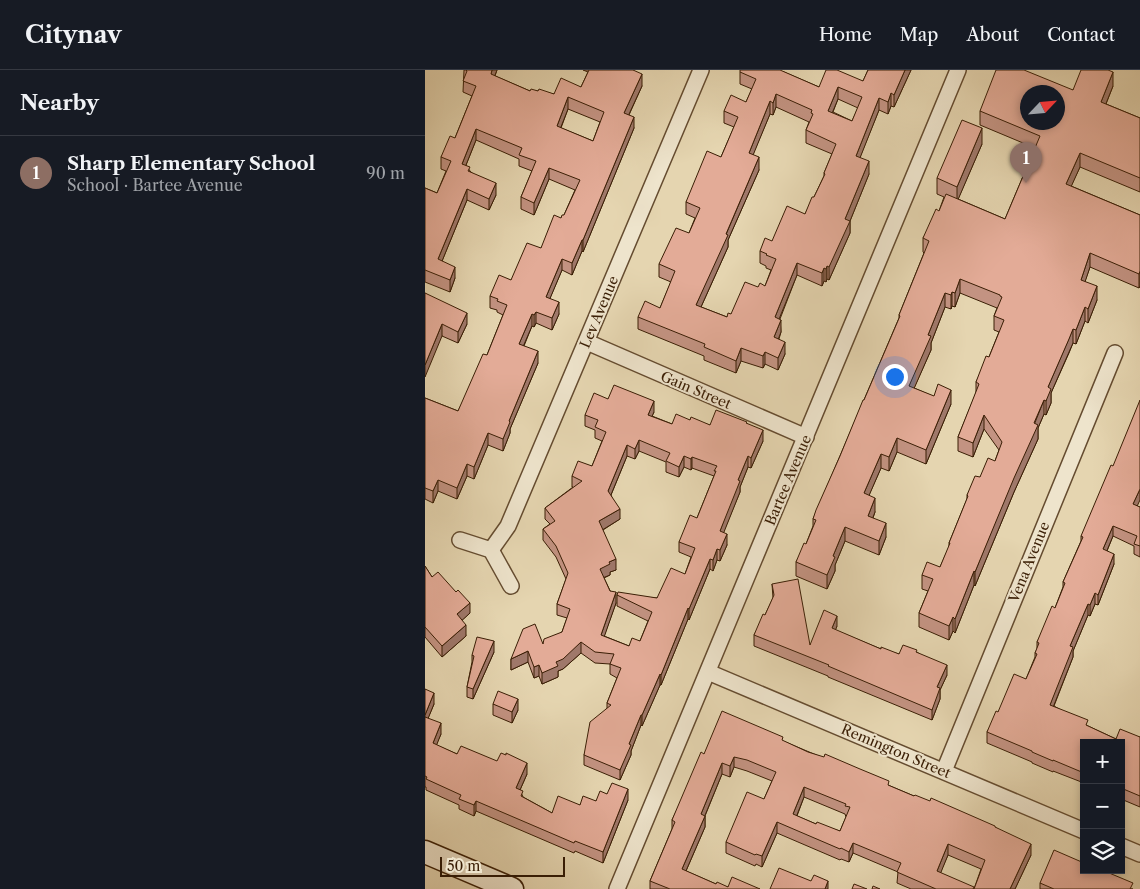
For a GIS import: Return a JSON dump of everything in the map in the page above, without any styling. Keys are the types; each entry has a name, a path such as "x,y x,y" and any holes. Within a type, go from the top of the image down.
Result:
{"main road":[{"path":"425,852 512,889"}],"street":[{"name":"Lev Avenue","path":"491,550 508,526 701,70"},
{"name":"Bartee Avenue","path":"617,889 958,70"},
{"name":"Gain Street","path":"587,342 806,437"},
{"name":"Vena Avenue","path":"944,771 1115,353"},
{"path":"460,540 491,550 511,586"},
{"name":"Remington Street","path":"707,672 1082,829"},
{"path":"1125,848 1140,854"}],"building":[{"path":"492,70 491,74 530,91 531,89 538,91 539,89 554,94 561,78 581,87 589,70 633,70 642,74 624,113 634,117 583,240 572,263 562,259 546,297 559,302 552,318 536,312 534,315 532,314 519,344 538,351 503,439 488,433 474,467 467,464 457,488 438,480 433,491 425,488 425,398 458,411 483,354 487,355 507,305 490,296 499,275 511,280 527,243 541,248 554,215 561,218 564,215 580,180 549,168 534,203 521,197 536,161 519,155 522,148 476,129 462,164 470,167 468,171 496,183 489,199 467,189 438,259 455,267 450,280 425,270 425,188 437,193 451,161 441,157 450,136 455,138 476,86 463,81 467,71","holes":["568,97 604,112 593,141 557,126"]},
{"path":"740,70 780,70 819,87 826,70 837,70 863,81 868,70 905,70 894,95 891,93 888,102 879,98 856,156 869,161 845,219 850,221 829,267 824,268 822,273 797,263 775,317 781,320 774,337 785,342 778,358 765,352 763,356 741,348 736,361 704,347 705,344 638,317 645,301 660,308 675,271 659,264 676,228 689,233 700,208 686,202 707,151 721,157 738,117 724,111 731,95 746,102 756,79 740,72","holes":["838,87 862,97 852,121 828,111","776,94 812,110 811,113 813,114 806,130 836,144 825,174 805,214 787,206 772,241 765,238 760,251 776,259 765,286 760,283 758,287 745,282 731,314 728,313 727,317 696,305 728,235 726,234 759,157 749,153 770,101 773,103"]},
{"path":"996,70 1024,70 1061,85 1020,85 1020,128 980,111"},
{"path":"1081,70 1108,70 1113,72 1101,102 1140,118 1140,178 1080,153 1066,184 1140,215 1140,271 1139,274 1090,253 1081,280 1097,286 1088,309 1085,307 1076,330 1073,329 1048,387 1051,389 1034,423 1038,425 955,619 953,617 949,626 919,613 933,579 922,575 927,562 940,567 975,476 980,477 988,458 995,461 1002,442 984,415 973,443 958,437 979,384 976,382 986,356 989,357 1004,320 994,316 1002,297 1000,295 960,279 955,293 952,292 951,295 945,293 928,335 931,336 909,386 934,396 938,384 951,390 926,450 897,438 889,457 881,454 864,493 875,498 868,516 886,523 879,541 845,527 827,575 796,562 804,543 806,544 816,520 813,519 816,510 900,316 929,241 923,238 936,209 939,211 946,194 1005,219 1040,136 1026,130 1065,130 1065,87 1073,90"},
{"path":"962,120 982,128 957,187 937,178"},
{"path":"425,293 467,313 458,332 442,324 425,365"},
{"path":"614,385 654,401 648,415 672,424 676,414 690,420 691,417 710,425 716,410 763,430 751,458 748,456 720,531 727,534 720,550 717,549 713,560 710,559 661,675 641,715 620,770 584,755 590,722 611,705 607,703 621,668 610,664 614,654 595,652 581,642 563,659 556,662 558,666 542,673 539,665 534,667 528,651 511,659 523,629 535,624 543,644 544,639 562,632 570,609 557,604 568,573 556,546 543,529 555,521 545,508 582,481 572,476 578,461 592,466 606,432 595,427 598,420 585,415 594,393 608,399","holes":["639,440 670,453 666,461 679,467 684,456 717,466 714,471 716,471 697,518 690,515 679,542 695,548 685,574 671,568 657,598 618,592 617,595 652,612 640,641 632,638 629,646 601,635 616,592 610,591 600,569 616,559 599,521 620,509 608,491 627,445 635,449"]},
{"path":"1140,400 1140,489 1133,504 1140,507 1140,546 1134,544 1137,536 1113,526 1103,549 1114,554 1098,595 1095,593 1090,605 1088,604 1070,646 1073,647 1050,705 1088,720 1086,725 1116,739 1080,739 1080,771 987,732 996,711 998,712 1014,674 1026,679 1037,654 1035,653 1039,643 1037,642 1052,606 1055,608 1065,583 1063,582 1083,537 1081,536 1111,465 1113,466"},
{"path":"425,566 432,577 438,572 456,592 458,590 470,603 457,614 466,625 442,646 425,627"},
{"path":"798,579 810,645 824,610 837,616 832,628 881,649 881,647 899,654 903,645 947,665 937,687 940,688 932,710 754,635 774,595 772,584"},
{"path":"477,637 494,641 473,689 467,687"},
{"path":"425,689 434,693 425,715"},
{"path":"498,691 518,699 512,712 493,704"},
{"path":"722,711 783,737 782,740 808,752 824,757 825,754 889,781 888,785 930,801 931,798 1031,844 1010,889 974,889 985,860 948,844 937,871 974,887 973,889 936,889 897,872 901,863 853,843 849,852 777,822 762,856 755,855 726,842 747,792 764,799 776,772 747,760 734,757 730,766 722,763 701,814 705,816 682,869 716,884 717,882 728,887 732,877 760,889 670,889 650,881 675,822 672,820 701,752 704,754","holes":["804,787 846,804 845,806 850,807 840,831 817,822 816,824 793,814"]},
{"path":"425,717 441,723 433,743 457,754 461,746 497,761 501,753 506,755 506,753 527,763 516,788 523,791 521,796 552,813 558,796 580,805 583,796 596,801 600,791 607,794 612,783 628,789 603,852 575,841 574,843 476,801 474,805 459,799 461,795 426,779"},
{"path":"1120,729 1140,737 1140,796 1125,790 1125,739 1116,739"},
{"path":"1054,850 1080,861 1080,874 1112,874 1133,883 1130,889 1054,889 1040,883"},
{"path":"779,868 811,881 814,875 828,881 825,889 770,889"},
{"path":"854,884 867,889 852,889"}],"place":[{"name":"Sharp Elementary School","path":"1026,183"}]}
